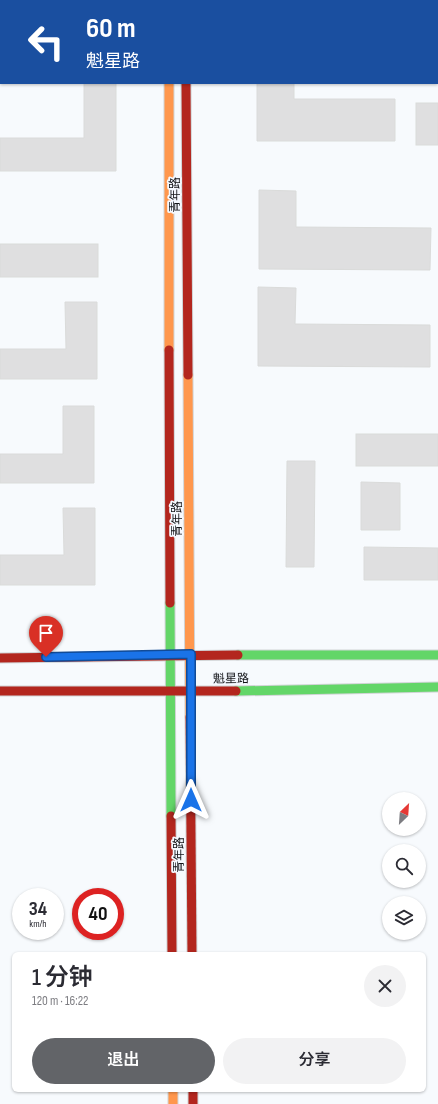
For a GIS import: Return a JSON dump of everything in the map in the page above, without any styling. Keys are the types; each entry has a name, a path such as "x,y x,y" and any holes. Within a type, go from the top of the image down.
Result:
{"street":[{"name":"青年路","path":"169,84 172,952"},
{"name":"青年路","path":"186,84 192,952"},
{"name":"魁星路","path":"0,658 191,654 438,655"},
{"name":"魁星路","path":"0,691 190,692 438,687"},
{"path":"173,1092 173,1104"},
{"path":"193,1092 193,1104"}],"building":[{"path":"84,84 116,84 116,171 0,171 0,138 84,138"},
{"path":"257,84 294,84 294,99 395,99 395,141 257,141"},
{"path":"416,103 438,103 438,145 416,145"},
{"path":"259,190 296,191 296,227 431,228 430,270 259,269"},
{"path":"0,244 98,244 98,277 0,277"},
{"path":"258,287 296,288 295,324 430,325 430,367 258,366"},
{"path":"65,302 97,302 97,379 0,379 0,349 66,349"},
{"path":"63,406 94,406 94,483 0,483 0,454 63,454"},
{"path":"356,434 438,434 438,466 356,466"},
{"path":"287,461 315,461 314,567 286,567"},
{"path":"361,482 400,483 400,530 361,530"},
{"path":"63,508 95,508 95,585 0,585 0,555 64,555"},
{"path":"364,547 438,548 438,580 364,580"}],"traffic: fast":[{"path":"170,603 171,816"},
{"path":"238,655 438,655"},
{"path":"236,691 438,687"}],"traffic: slow":[{"path":"169,84 169,350"},
{"path":"188,375 190,717"},
{"path":"173,1092 173,1104"}],"traffic: jam":[{"path":"186,84 188,375"},
{"path":"169,350 170,603"},
{"path":"0,658 238,655"},
{"path":"0,691 236,691"},
{"path":"190,717 192,952"},
{"path":"171,816 172,952"},
{"path":"193,1092 193,1104"}],"route":[{"path":"46,657 191,654 191,800"}]}
